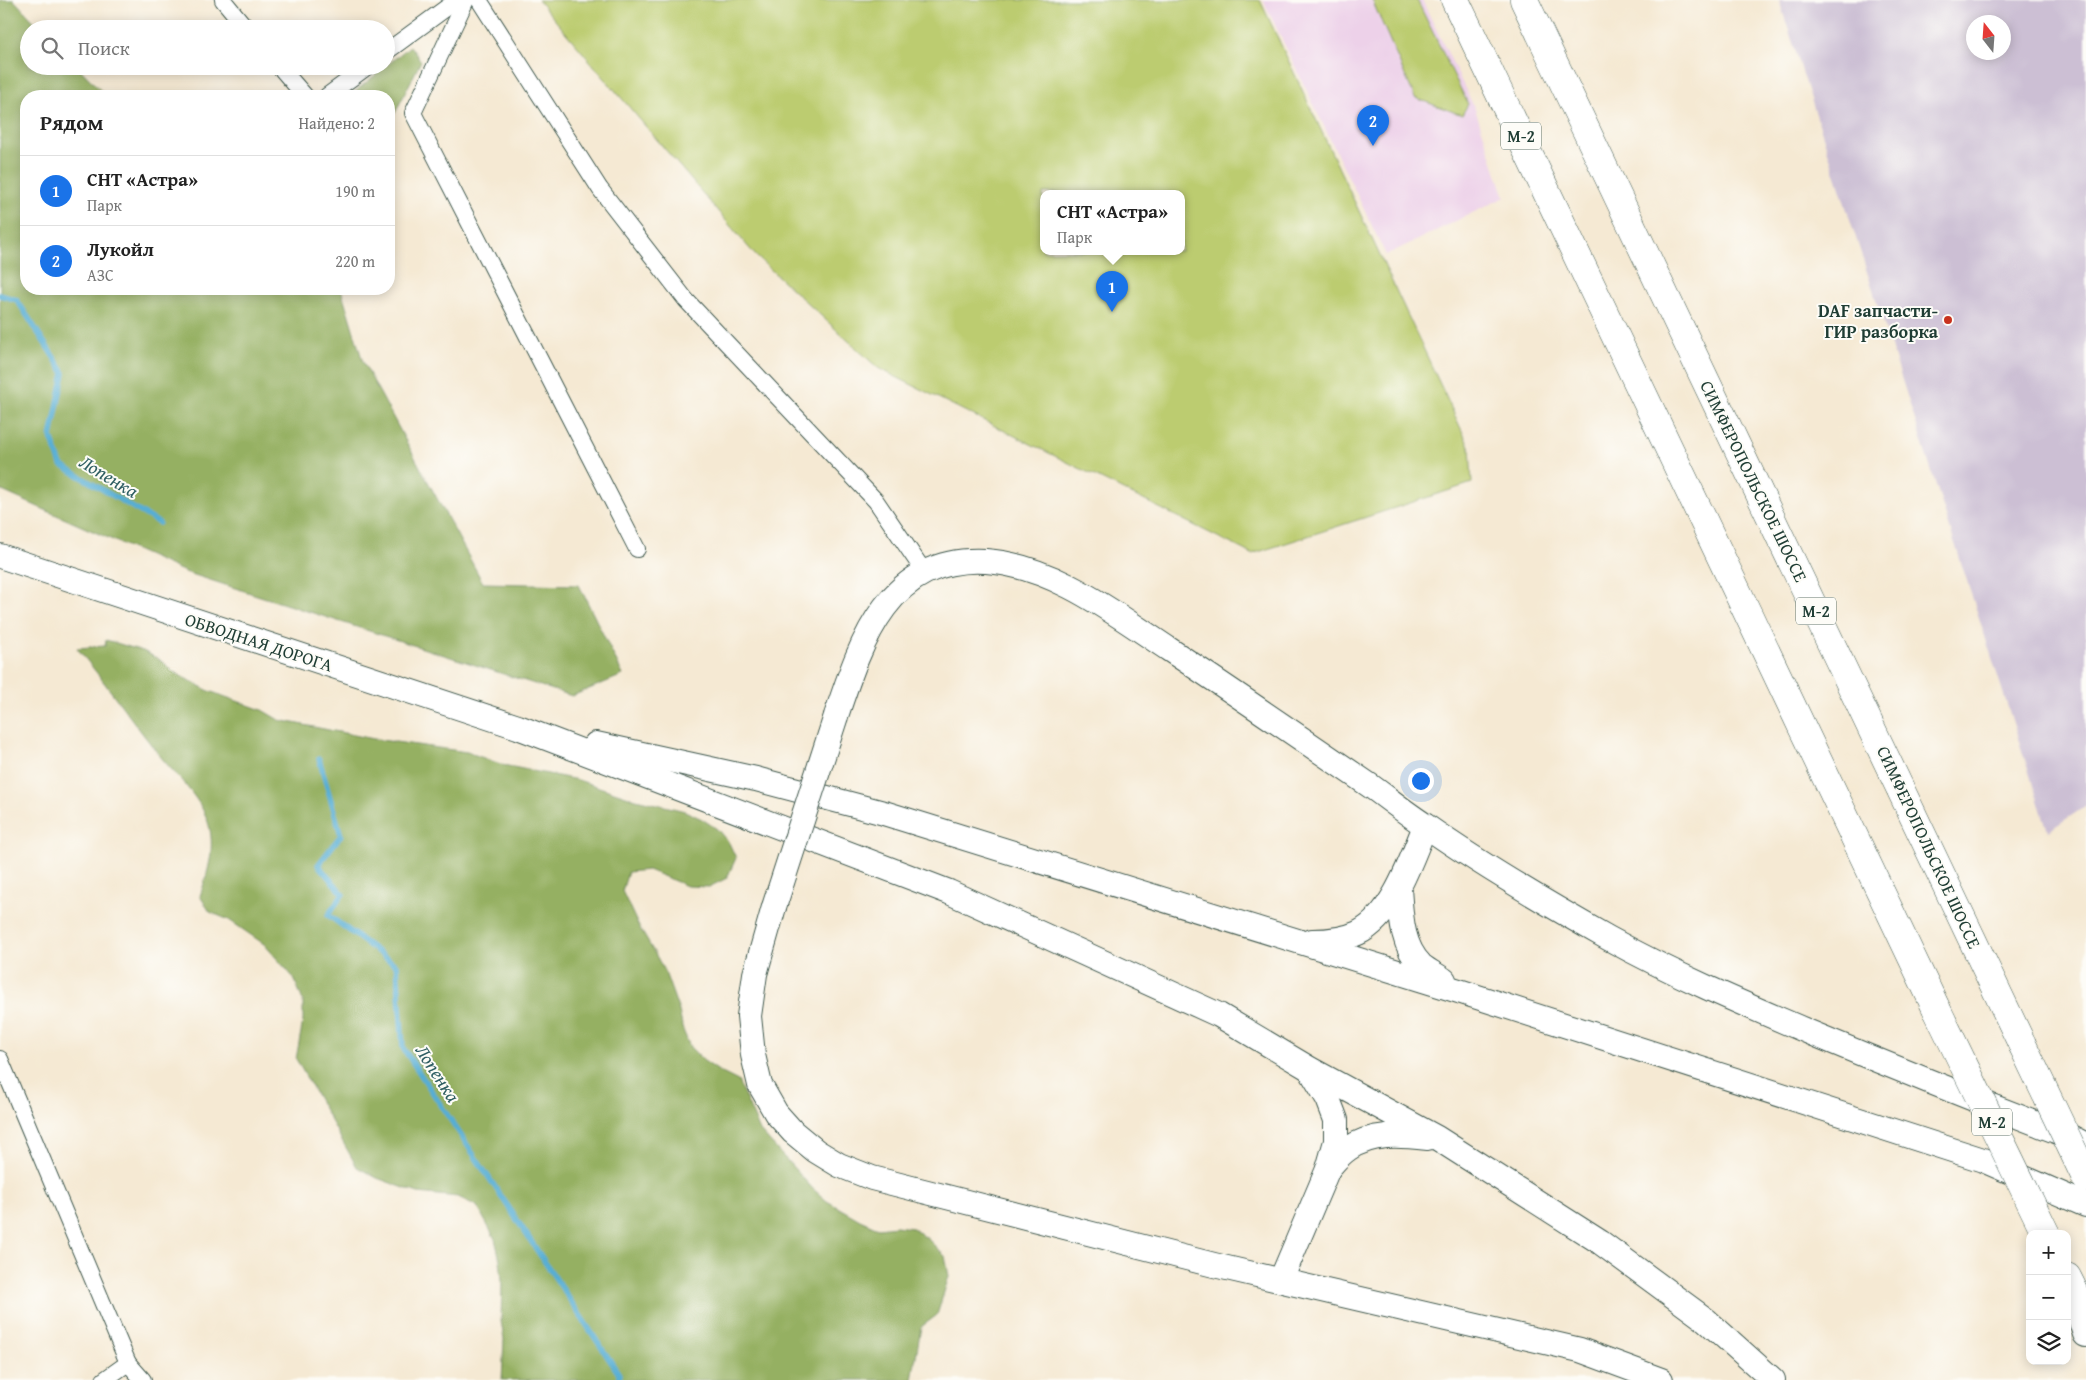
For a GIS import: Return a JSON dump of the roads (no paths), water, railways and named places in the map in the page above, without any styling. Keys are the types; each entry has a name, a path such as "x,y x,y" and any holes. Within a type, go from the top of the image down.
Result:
{"highway":[{"name":"М-2","path":"1455,0 1937,1010 2044,1230"},
{"name":"СИМФЕРОПОЛЬСКОЕ ШОССЕ","path":"1524,0 2086,1178"},
{"path":"2071,1285 2086,1315"}],"main road":[{"name":"ОБВОДНАЯ ДОРОГА","path":"0,556 518,727"},
{"path":"1661,1380 1580,1350 1214,1265 872,1178 839,1165 816,1151 793,1132 776,1113 760,1085 753,1055 749,1016 755,974 774,907 853,665 867,633 882,610 900,590 925,573 954,563 987,561 1034,570 1087,596 1234,692 1425,826 1531,893 1611,939 1698,985 1918,1078 2069,1136 2086,1145"},
{"path":"518,727 756,779 884,813 1462,992 1983,1160 2086,1205"},
{"path":"518,727 949,892 1220,1015 1310,1069 1437,1138 1600,1242 1706,1320 1773,1380"},
{"path":"1298,941 1333,941 1359,933 1382,913 1398,888 1425,826"},
{"path":"1398,888 1402,926 1409,947 1421,965 1462,992"},
{"path":"1280,1280 1328,1168 1336,1141 1336,1120 1328,1099 1310,1069"},
{"path":"1328,1168 1347,1149 1368,1139 1393,1135 1437,1138"},
{"path":"2071,1288 2086,1334"}],"street":[{"path":"223,0 240,20"},
{"path":"395,45 457,0"},
{"path":"466,0 413,113 637,549"},
{"path":"479,0 600,189 686,300 876,501 925,573"},
{"path":"288,75 300,90"},
{"path":"336,90 356,75"},
{"path":"0,1059 128,1363 143,1380"},
{"path":"104,1380 128,1363"}],"waterway":[{"name":"Лопенка","path":"0,295 17,300 64,373 51,437 61,465 159,523"},
{"name":"Лопенка","path":"319,759 341,835 318,865 343,894 328,915 397,966 403,1048 619,1374 619,1380"}],"place":[{"name":"Лукойл","path":"1373,146"},
{"name":"СНТ «Астра»","path":"1112,312"},
{"name":"DAF запчасти- ГИР разборка","path":"1948,320"}]}
